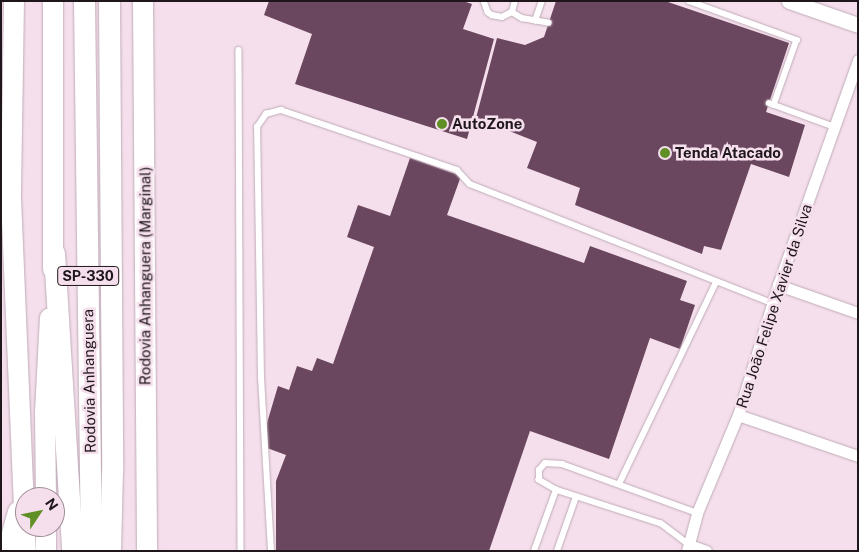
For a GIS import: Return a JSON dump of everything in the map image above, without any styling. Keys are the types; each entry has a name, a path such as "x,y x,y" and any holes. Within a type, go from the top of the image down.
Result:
{"highway":[{"path":"14,1 11,198 26,551"},
{"path":"53,1 54,253 72,551"},
{"name":"Rodovia Anhanguera","path":"84,1 91,551"},
{"name":"Rodovia Anhanguera","path":"109,1 112,470 110,551"},
{"name":"Rodovia Anhanguera (Marginal)","path":"143,1 147,551"},
{"path":"46,487 45,412 54,253"},
{"path":"7,551 16,522 22,480"},
{"path":"46,537 46,551"}],"street":[{"path":"789,1 858,24"},
{"name":"Rua João Felipe Xavier da Silva","path":"688,548 697,513 738,415 778,285 858,60"},
{"path":"778,285 858,313"},
{"path":"738,415 858,456"},
{"path":"688,548 706,551"}],"lane":[{"path":"484,1 485,7 492,15 502,17 512,12 515,1"},
{"path":"535,21 542,1"},
{"path":"689,1 797,40 783,70 772,104 834,127"},
{"path":"512,12 522,18 548,23"},
{"path":"239,50 241,551"},
{"path":"271,551 261,378 257,128 266,114 281,110 456,170 470,184 772,303"},
{"path":"619,484 716,282"},
{"path":"688,548 661,524 556,490 539,480 539,470 545,463 562,464 697,513"},
{"path":"534,551 556,490"},
{"path":"556,551 576,497"}],"building":[{"path":"269,1 463,1 472,4 463,29 494,39 467,139 295,84 312,34 264,15"},
{"name":"Tenda Atacado","path":"556,1 665,1 789,43 766,112 805,125 789,177 751,164 721,250 704,246 702,254 575,205 580,188 527,168 537,142 476,118 497,38 525,45 544,37"},
{"path":"410,158 461,176 447,215 584,263 590,246 687,281 680,300 695,305 680,349 650,338 609,459 530,431 489,551 276,551 276,481 286,455 267,448 267,423 278,386 289,390 297,366 312,371 317,358 333,364 374,247 347,237 358,205 390,216"}],"place":[{"name":"AutoZone","path":"442,124"},
{"name":"Tenda Atacado","path":"665,153"}]}
